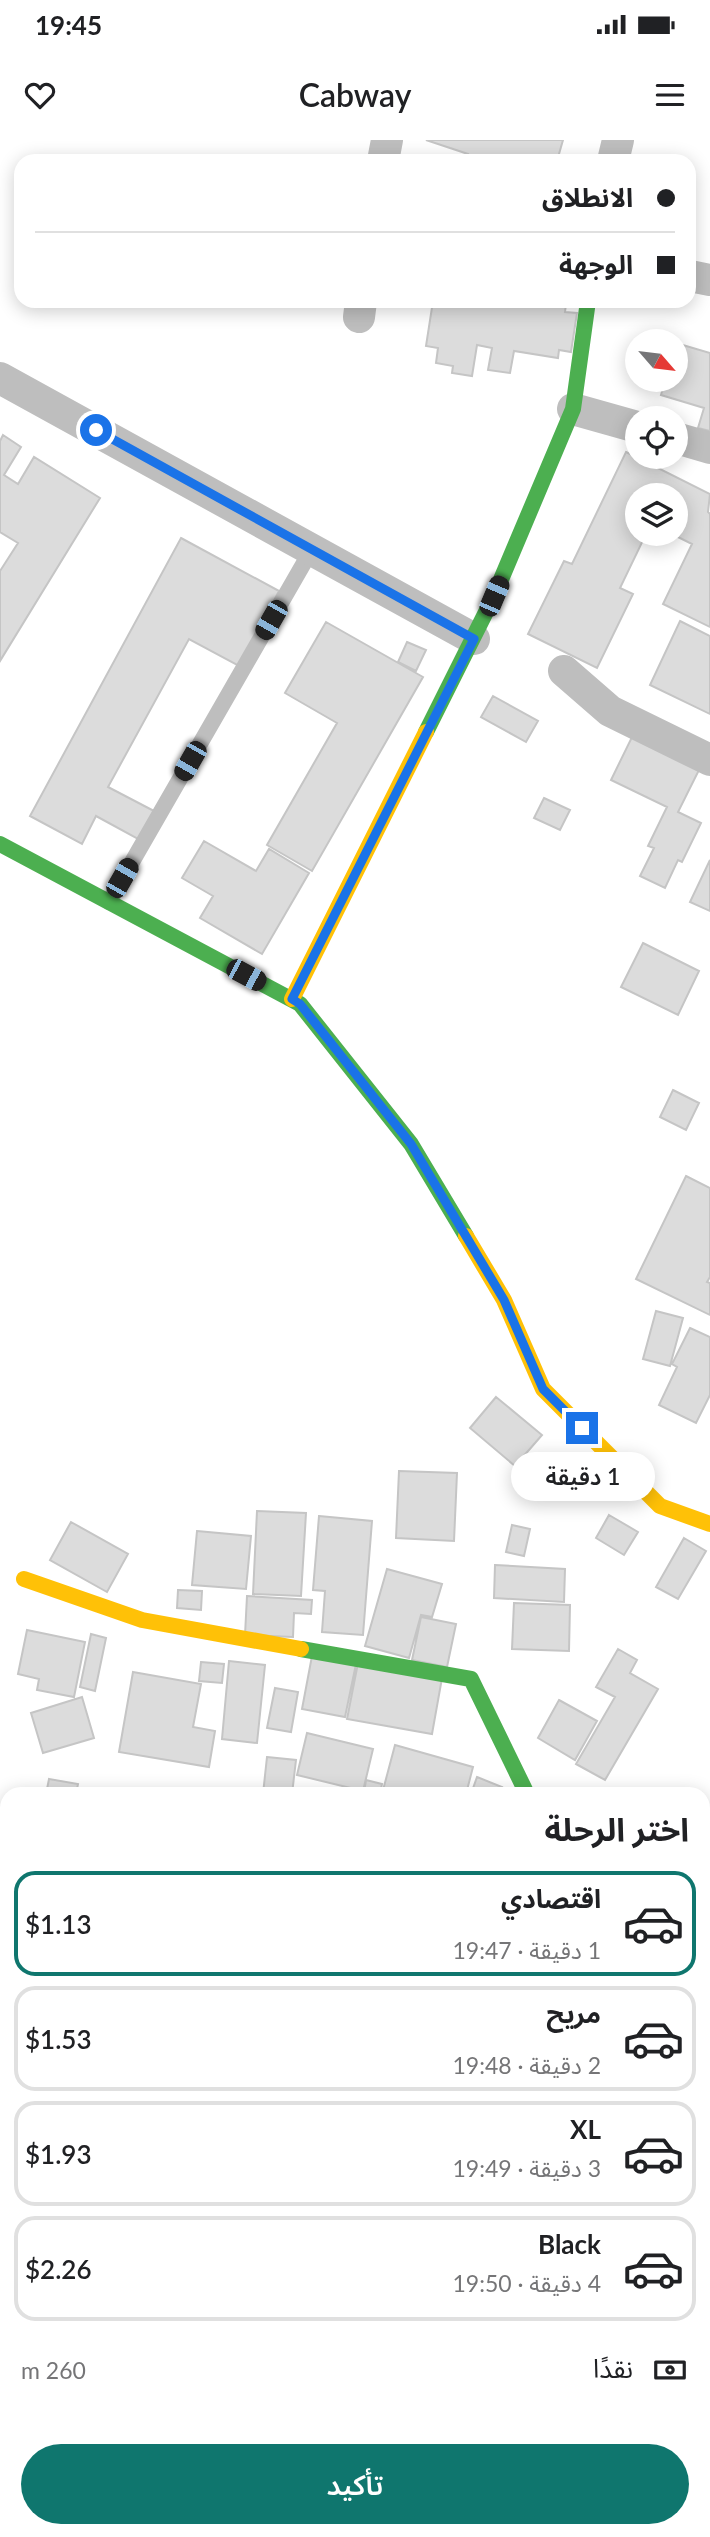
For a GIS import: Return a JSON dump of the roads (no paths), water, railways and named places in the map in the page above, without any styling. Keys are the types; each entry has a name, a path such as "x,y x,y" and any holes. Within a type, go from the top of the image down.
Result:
{"street":[{"path":"292,999 474,639 573,410 587,308"},
{"path":"0,378 474,639"},
{"path":"573,410 625,424"},
{"path":"688,442 710,448"},
{"path":"564,671 610,711 710,760"},
{"path":"0,844 300,1004 411,1144 504,1300 543,1389 660,1506 710,1524"},
{"path":"24,1579 142,1620 471,1679 524,1787"}],"lane":[{"path":"109,902 312,549"}]}
